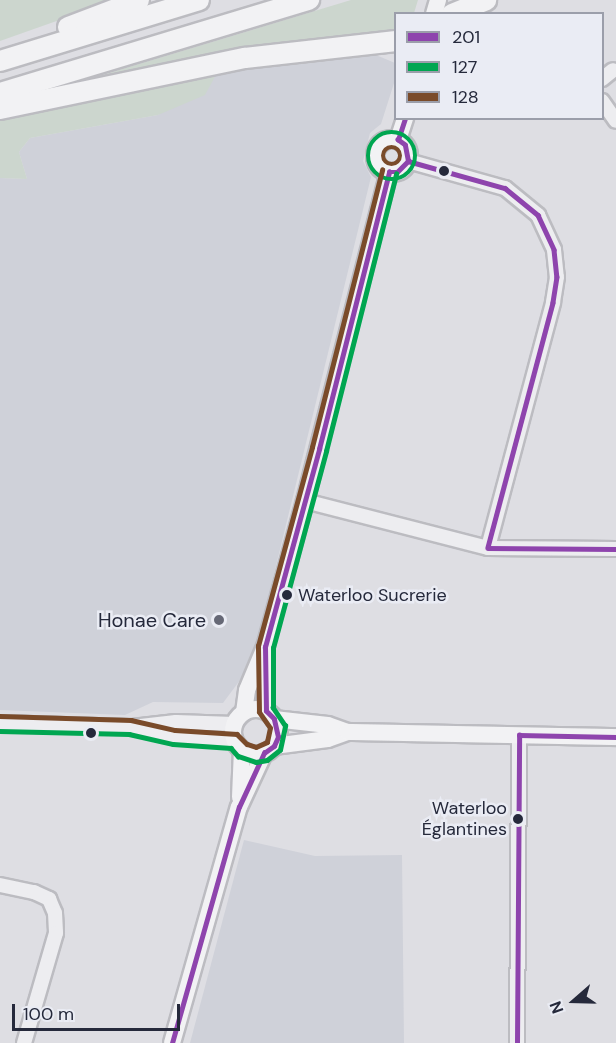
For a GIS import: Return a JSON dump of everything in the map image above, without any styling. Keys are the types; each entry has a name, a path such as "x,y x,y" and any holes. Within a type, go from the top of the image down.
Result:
{"highway":[{"path":"29,52 59,31 139,0"},
{"path":"0,61 199,0"},
{"path":"0,93 309,0"},
{"path":"441,10 486,0"},
{"path":"0,109 245,58 394,41"},
{"path":"361,45 394,53"}],"main road":[{"path":"398,140 404,120"},
{"path":"386,140 398,140 405,145 408,160 397,172 389,172 378,165 375,153 377,147 386,140"},
{"path":"239,807 239,718 253,672 265,647 305,501 389,172"},
{"path":"172,1043 239,807 278,727 270,715 265,647"},
{"path":"239,718 251,709 270,715 328,725 346,732 616,737"},
{"path":"238,746 256,755 269,749 328,739 346,732"}],"street":[{"path":"604,103 616,122"},
{"path":"408,160 505,188 538,215 554,250 557,277 553,303 488,548"},
{"path":"305,501 488,548 616,549"},
{"path":"0,723 130,727 239,718"},
{"path":"130,727 238,746"},
{"path":"518,1043 519,735"},
{"path":"0,885 34,892 49,899 55,913 56,933 24,1043"}],"shaded area":[{"path":"0,0 116,0 0,41"},
{"path":"351,0 418,0 414,12 394,12 394,36 69,85"},
{"path":"376,55 394,63 394,83 381,124 370,133 363,161 371,177 252,664 223,703 153,702 125,715 0,710 0,178 27,179 19,152 30,138 158,115 217,73 294,60"},
{"path":"217,73 205,95 158,115 30,138 19,152 27,179 0,178 0,118"},
{"path":"244,840 315,856 402,855 404,1043 190,1043"}],"transit line":[{"name":"201","path":"172,1043 239,807 264,753 274,746 278,737 274,719 266,711 265,647 319,449 389,172 397,172 408,161 405,145 398,140 404,120"},
{"name":"127","path":"387,132 397,132 412,142 416,156 412,170 406,176 397,180 387,180 372,170 368,161 368,151 378,136 387,132"},
{"name":"128","path":"388,147 396,147 401,152 401,156 399,163 388,165 383,160 383,152 388,147"},
{"name":"201","path":"408,161 505,188 538,215 554,250 557,277 553,303 488,548"},
{"name":"128","path":"0,716 131,720 175,730 237,734 247,744 256,747 267,742 270,728 259,712 258,646 312,447 382,170"},
{"name":"127","path":"0,731 129,734 173,744 231,748 238,756 256,762 267,760 280,750 285,726 273,708 273,648 326,451 396,174"},
{"name":"201","path":"488,548 616,549"},
{"name":"201","path":"517,1043 519,735 616,737"}],"place":[{"name":"Waterloo Sucrerie","path":"287,595"},
{"name":"Honae Care","path":"219,620"},
{"name":"Waterloo Églantines","path":"518,819"}]}
